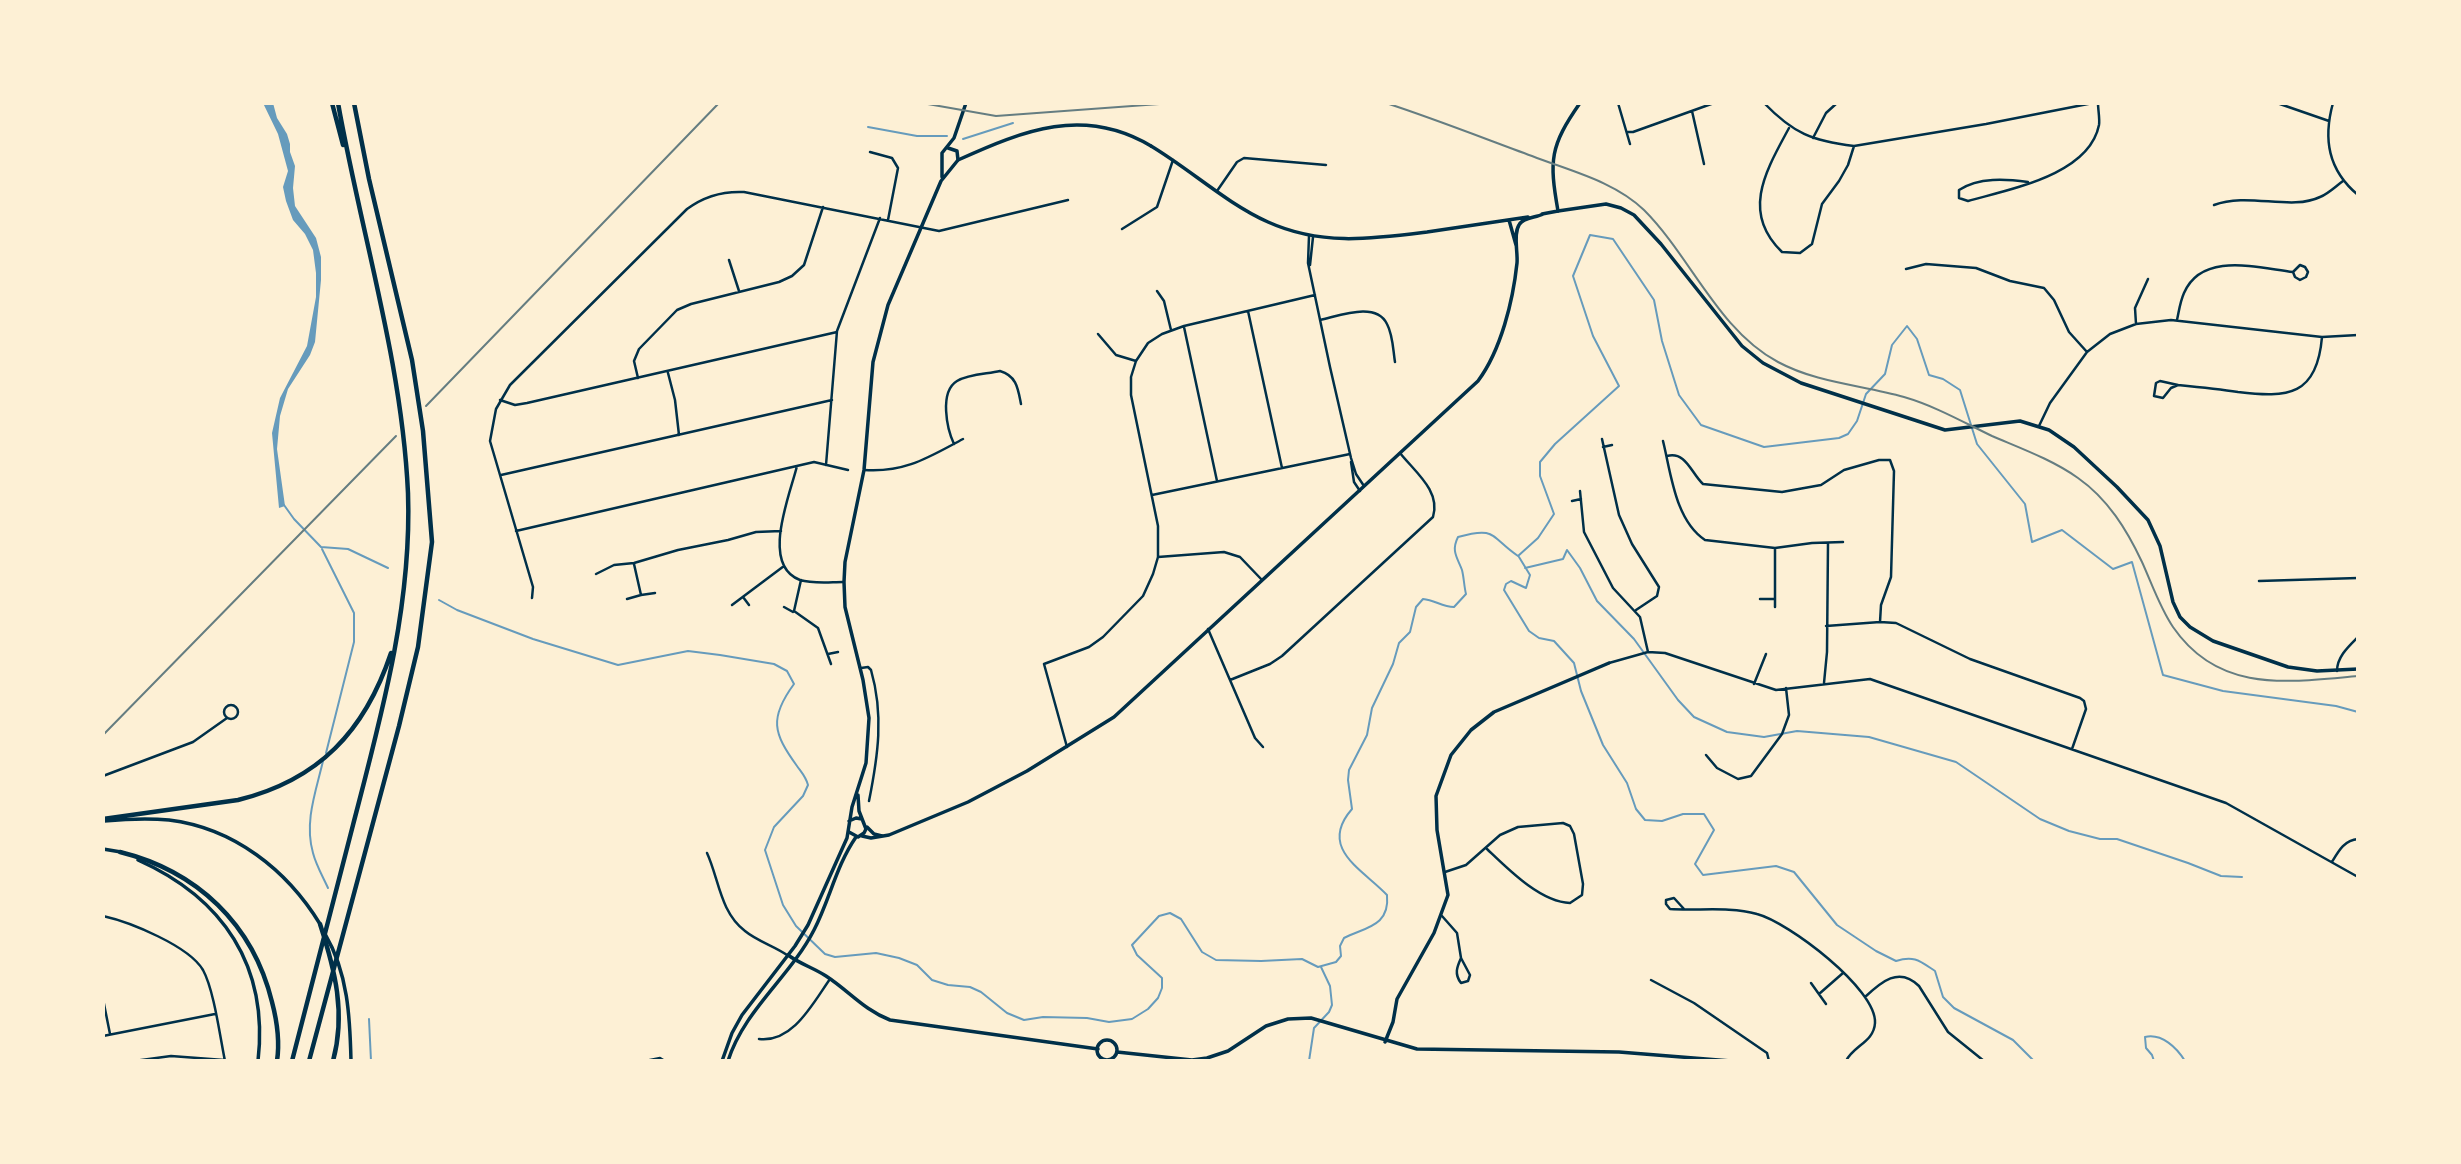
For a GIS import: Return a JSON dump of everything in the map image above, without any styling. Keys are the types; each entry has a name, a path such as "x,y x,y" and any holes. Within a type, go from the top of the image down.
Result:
{"highway":[{"path":"332,103 350,169"},
{"path":"292,1061 381,718 402,597 408,538 403,435 393,364 338,103"},
{"path":"309,1061 399,726 424,611 432,542 421,415 412,360 354,103"},
{"path":"103,820 249,797 283,785 312,767 343,741 365,713 381,681 392,649 402,597"},
{"path":"120,852 141,857 179,874 214,901 234,923 256,957 270,992 277,1027 277,1061"},
{"path":"320,924 337,983 338,1024 333,1061"}],"main road":[{"path":"941,181 941,155 951,148 966,103"},
{"path":"1558,211 1552,174 1553,157 1560,133 1580,103"},
{"path":"722,1061 732,1033 743,1014 808,925 846,842 852,807 866,763 869,736 867,701 845,607 844,582 845,562 864,470 873,362 880,328 941,181 952,166 973,153 1033,130 1074,124 1115,129 1151,146 1267,222 1311,237 1369,240 1605,204 1622,208 1645,225 1750,354 1772,369 1801,383 1940,429 1962,429 2020,421 2039,426 2059,436 2117,487 2148,520 2162,552 2170,594 2180,617 2190,627 2213,641 2288,667 2307,671 2358,669"},
{"path":"951,148 958,154 973,153"},
{"path":"958,154 958,160"},
{"path":"943,163 952,166"},
{"path":"848,831 871,838 884,836 978,797 1114,717 1478,381 1493,359 1503,331 1516,269 1520,223 1543,214"},
{"path":"1510,220 1517,247"},
{"path":"1385,1042 1393,1022 1397,999 1441,916 1448,895 1437,830 1436,796 1451,755 1482,721 1494,712 1609,663"},
{"path":"858,793 862,819 874,834 884,836"},
{"path":"849,821 862,819"},
{"path":"103,820 171,820 207,829 240,843 283,875 320,924 340,970 349,1014 351,1061"},
{"path":"728,1061 734,1043 748,1021 795,960 814,930 841,860 867,827"},
{"path":"103,849 120,852 152,866 189,889 214,911 233,936 246,961 255,993 260,1027 258,1061"},
{"path":"788,955 830,979 864,1007 890,1020 1098,1049"},
{"path":"1117,1052 1192,1060 1207,1058 1228,1051 1266,1026 1289,1018 1298,1018 1322,1019 1385,1042 1417,1049 1619,1052 1731,1061"},
{"path":"1108,1041 1114,1043 1117,1052 1114,1057 1106,1060 1100,1056 1098,1049 1101,1042 1108,1041"}],"street":[{"path":"1618,103 1630,144"},
{"path":"1628,132 1714,103"},
{"path":"1764,103 1789,128 1833,144 1854,146 2095,103 2099,124 2090,147 2065,168 2048,177 1968,201 1959,198 1959,190 1965,186 1987,180 2028,182"},
{"path":"1813,138 1826,113 1837,103"},
{"path":"2277,103 2329,121"},
{"path":"2333,103 2327,138 2330,154 2343,181 2358,195"},
{"path":"1692,111 1704,164"},
{"path":"1789,128 1769,166 1761,192 1765,229 1782,252 1800,253 1812,244 1822,204 1848,165 1854,146"},
{"path":"870,152 892,159 898,168 888,220"},
{"path":"1217,191 1237,162 1244,158 1326,165"},
{"path":"1122,229 1157,207 1173,160"},
{"path":"2214,205 2229,199 2305,202 2321,197 2343,181"},
{"path":"532,598 533,587 490,441 493,419 500,400 510,385 695,203 734,191 933,230 945,230 1068,200"},
{"path":"638,378 634,361 639,349 677,310 779,282 792,276 804,265 823,207"},
{"path":"826,465 837,332 880,218"},
{"path":"1311,237 1310,265 1315,295 1354,482 1360,491"},
{"path":"729,260 739,292"},
{"path":"1906,269 1917,264 1976,268 2010,281 2044,288 2054,300 2069,332 2087,352"},
{"path":"2178,320 2182,298 2188,286 2200,273 2211,268 2230,265 2293,272"},
{"path":"2300,265 2308,272 2306,277 2300,280 2295,278 2293,272 2300,265"},
{"path":"2136,324 2134,311 2148,278"},
{"path":"1157,291 1164,301 1171,330"},
{"path":"1067,747 1044,664 1089,647 1103,638 1143,596 1158,557 1158,526 1131,395 1131,377 1136,361 1149,343 1171,330 1315,295"},
{"path":"1248,311 1282,468"},
{"path":"1320,320 1365,312 1378,314 1388,324 1395,362"},
{"path":"2039,426 2050,403 2087,352 2110,334 2136,324 2154,320 2178,320 2322,337 2358,335"},
{"path":"1184,326 1217,481"},
{"path":"500,400 515,405 527,403 837,332"},
{"path":"1098,334 1116,355 1136,361"},
{"path":"2178,385 2171,388 2163,398 2154,397 2156,383 2160,381 2264,395 2291,392 2315,371 2322,337"},
{"path":"668,371 679,435"},
{"path":"954,444 946,424 947,402 950,389 958,381 1000,371 1006,373 1016,382 1021,404"},
{"path":"499,476 832,400"},
{"path":"864,470 893,471 920,462 963,439"},
{"path":"1601,439 1613,496 1622,522 1632,544 1659,587 1657,596 1636,610"},
{"path":"1663,441 1676,497 1701,538 1775,548 1829,541 1843,542"},
{"path":"1603,447 1612,445"},
{"path":"1230,680 1270,664 1282,656 1433,517 1436,508 1434,494 1400,453"},
{"path":"1667,456 1674,454 1681,457 1703,484 1775,492 1821,485 1844,470 1880,460 1890,460 1894,471 1891,577 1881,605 1880,622"},
{"path":"1152,495 1350,456"},
{"path":"1350,456 1356,474 1364,486"},
{"path":"516,531 814,462 848,470"},
{"path":"797,466 778,549 784,566 801,580 844,582"},
{"path":"1580,491 1584,533 1613,588 1636,610 1643,625 1647,652"},
{"path":"1572,501 1581,499"},
{"path":"596,574 614,565 634,564 678,550 755,532 781,531"},
{"path":"1824,683 1829,541"},
{"path":"1775,548 1775,607"},
{"path":"1158,557 1224,552 1240,557 1262,580"},
{"path":"634,564 641,595"},
{"path":"732,605 784,566"},
{"path":"2259,581 2358,578"},
{"path":"796,614 793,608 801,580"},
{"path":"628,599 655,593"},
{"path":"743,597 749,605"},
{"path":"1760,599 1774,599"},
{"path":"784,607 818,628 831,664"},
{"path":"1826,626 1896,623 1970,659 2080,698 2086,709 2072,749"},
{"path":"1208,629 1255,738 1263,747"},
{"path":"2337,671 2342,654 2358,637"},
{"path":"828,654 838,652"},
{"path":"1609,663 1647,652 1681,656 1776,690 1870,679 2226,803 2358,877"},
{"path":"1755,684 1766,654"},
{"path":"861,668 868,667 871,670 880,714 879,743 869,801"},
{"path":"1706,755 1717,768 1738,779 1751,776 1782,734 1789,715 1786,688"},
{"path":"103,776 193,742 227,718"},
{"path":"1445,872 1466,864 1487,849 1500,835 1518,827 1566,824 1574,834 1583,884 1582,895 1570,903 1549,897 1521,880 1487,849"},
{"path":"2332,862 2341,847 2352,839 2358,839"},
{"path":"707,853 721,898 736,922 745,931 788,955"},
{"path":"1684,909 1674,898 1666,900 1670,909 1748,912 1776,920 1800,936 1843,974 1865,997 1874,1013 1874,1029 1846,1061"},
{"path":"103,916 151,933 194,960 205,975 225,1060 171,1056 134,1061"},
{"path":"1441,916 1457,933 1461,958 1470,975 1464,983 1461,983 1456,975 1461,958"},
{"path":"1819,994 1843,974"},
{"path":"1865,997 1891,977 1900,976 1912,980 1919,986 1948,1032 1984,1061"},
{"path":"759,1039 774,1039 787,1033 830,979"},
{"path":"1651,980 1694,1003 1757,1046 1767,1053 1769,1061"},
{"path":"1811,983 1826,1004"},
{"path":"103,999 111,1035"},
{"path":"103,1036 215,1014"},
{"path":"645,1061 664,1060"}],"water":[{"path":"263,103 273,103 277,118 287,134 295,166 295,206 316,238 321,257 315,342 310,355 288,389 280,416 277,449 285,506 279,508 272,433 280,398 307,346 316,297 316,273 313,250 305,234 293,220 286,201 283,187 288,171 278,134"}],"waterway":[{"path":"963,139 1013,123"},
{"path":"868,127 917,136 947,136"},
{"path":"439,600 457,610 533,639 618,665 688,651 774,664 787,671 794,684 781,707 777,725 783,744 808,785 803,796 774,827 765,850 783,905 796,926 825,954 835,957 876,953 899,958 917,965 932,980 970,987 981,992 1007,1013 1024,1020 1043,1017 1087,1018 1109,1022 1132,1019 1148,1009 1158,998 1162,978 1137,955 1132,945 1159,916 1170,913 1181,919 1202,952 1216,960 1302,959 1318,967 1336,962 1341,956 1340,946 1344,938 1375,924 1385,913 1387,905 1387,895 1348,858 1339,836 1352,809 1349,770 1367,735 1372,708 1393,664 1399,643 1410,632 1416,607 1423,599 1454,607 1466,594 1455,550 1458,537 1487,533 1518,556 1538,538 1554,514 1540,476 1540,462 1555,444 1619,386 1593,336 1573,276 1590,235 1613,239 1654,300 1662,341 1679,395 1701,425 1764,447 1839,438 1848,434 1857,421 1866,394 1885,374 1892,345 1907,326 1917,339 1929,375 1943,379 1960,390 1977,444 2025,504 2032,542 2062,530 2113,569 2132,562 2163,675 2223,691 2336,706 2358,712"},
{"path":"284,505 321,547 348,549 388,568"},
{"path":"322,549 354,613 354,642 326,753"},
{"path":"1525,568 1563,559 1567,550 1597,601 1634,639 1678,700 1694,717 1727,732 1764,737 1797,731 1869,737 1956,762 2040,819 2069,831 2100,839 2117,839 2221,876 2242,877"},
{"path":"1519,557 1530,575 1526,588 1511,581 1506,584 1504,590 1529,631 1539,638 1554,641 1574,663 1581,691 1603,745 1627,783 1636,809 1645,820 1662,821 1683,814 1704,814 1714,830 1695,864 1703,875 1776,866 1794,872 1837,925 1896,961 1908,959 1925,964 1935,971 1943,997 1954,1008 2013,1040 2034,1061"},
{"path":"323,761 312,807 310,830 314,857 328,888"},
{"path":"1309,1061 1314,1028 1332,1005 1330,986 1321,967"},
{"path":"369,1019 371,1061"},
{"path":"2154,1061 2146,1048 2145,1037 2163,1039 2178,1051 2185,1061"}],"railway":[{"path":"426,406 719,103"},
{"path":"922,103 996,116 1173,103"},
{"path":"1386,103 1591,178 1619,191 1644,210 1661,229 1738,331 1778,362 1808,375 1904,397 1927,405 2047,460 2078,478 2099,495 2123,527 2173,627 2191,649 2211,664 2233,674 2256,679 2281,681 2358,676"},
{"path":"103,735 396,436"}]}
